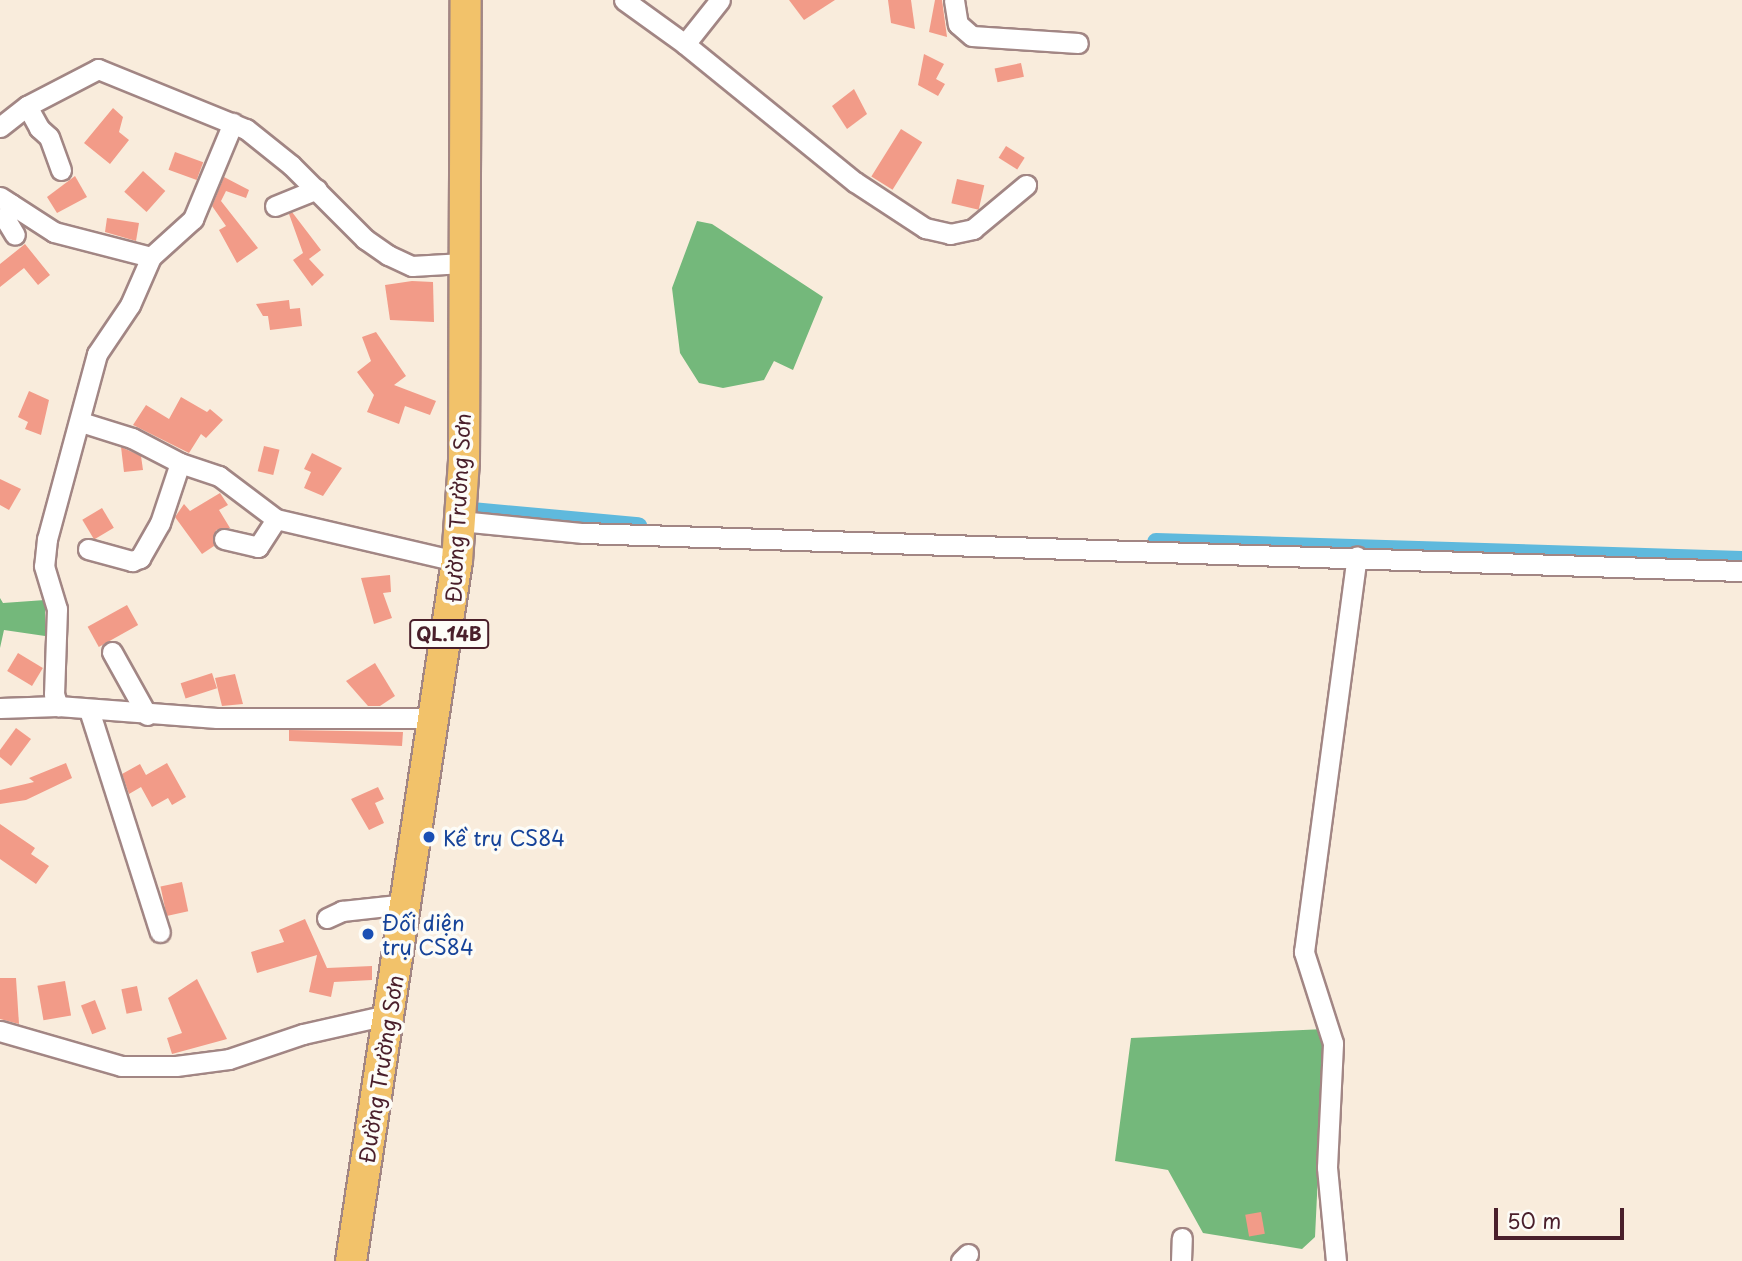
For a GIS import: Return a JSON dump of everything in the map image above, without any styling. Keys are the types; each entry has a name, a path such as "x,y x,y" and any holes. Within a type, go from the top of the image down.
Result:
{"highway":[{"name":"Đường Trường Sơn","path":"351,1261 387,1015 436,718 457,561 460,521 466,0"}],"street":[{"path":"624,0 685,44 855,182 925,228 950,234 973,229 1026,185"},
{"path":"685,44 720,0"},
{"path":"954,0 958,23 972,36 1078,43"},
{"path":"0,127 27,106 98,69 246,129 317,189 365,239 388,255 412,266 463,263"},
{"path":"27,106 39,128 50,136 61,170"},
{"path":"58,706 54,694 57,609 44,566 47,539 81,422 97,354 130,305 151,257 193,219 233,123"},
{"path":"275,206 317,189"},
{"path":"5,201 54,232 151,257"},
{"path":"5,201 6,220 15,235"},
{"path":"81,422 132,438 180,463 219,476 276,519 457,561"},
{"path":"88,549 132,561 140,558 160,523 180,463"},
{"path":"224,539 258,547 276,519"},
{"path":"460,521 583,533 1742,571"},
{"path":"1336,1261 1327,1167 1333,1043 1304,952 1357,557"},
{"path":"112,652 147,715"},
{"path":"0,708 58,706 147,715 436,718"},
{"path":"89,710 160,932"},
{"path":"327,918 342,911 405,904"},
{"path":"0,1031 121,1066 176,1066 229,1059 303,1034 387,1015"},
{"path":"1181,1261 1182,1238"}],"green space":[{"path":"697,221 712,224 823,297 793,370 774,361 764,380 723,388 699,383 680,353 672,288"},
{"path":"0,598 3,603 45,600 45,636 4,630 0,648"},
{"path":"1325,1029 1315,1237 1302,1249 1203,1233 1168,1170 1115,1161 1131,1038"}],"building":[{"path":"789,0 835,0 804,20"},
{"path":"888,0 911,0 915,29 891,23"},
{"path":"935,0 942,0 947,37 929,32"},
{"path":"924,54 944,64 936,79 945,84 938,96 918,85"},
{"path":"1021,63 1024,77 998,82 995,69"},
{"path":"854,89 867,114 847,129 832,106"},
{"path":"113,108 123,117 119,132 129,140 110,164 84,143"},
{"path":"901,129 922,142 893,190 871,176"},
{"path":"1006,146 1025,158 1017,170 999,158"},
{"path":"175,152 203,162 197,180 169,170"},
{"path":"143,171 165,191 147,212 124,192"},
{"path":"75,176 87,197 57,213 47,197"},
{"path":"224,177 249,190 246,198 226,191 221,201 258,248 237,263 219,230 226,226 212,206"},
{"path":"957,179 984,185 979,210 951,203"},
{"path":"292,212 321,250 309,259 324,275 312,286 293,260 303,253 289,214"},
{"path":"107,218 139,223 136,241 105,232"},
{"path":"25,244 50,275 38,285 24,268 0,287 0,264"},
{"path":"412,281 433,282 434,322 390,320 385,285"},
{"path":"289,300 290,309 300,308 302,326 270,330 268,316 263,316 256,304"},
{"path":"376,332 406,376 394,385 436,401 430,415 405,406 399,424 367,412 374,395 357,372 371,361 362,337"},
{"path":"29,391 49,400 41,435 25,429 28,422 18,417"},
{"path":"181,397 207,412 210,409 223,420 206,438 201,434 189,453 133,425 146,405 169,419"},
{"path":"264,446 280,450 273,475 258,471"},
{"path":"121,447 141,456 143,470 124,472"},
{"path":"312,453 342,468 323,496 304,488 311,472 304,469"},
{"path":"0,479 21,489 9,510 0,505"},
{"path":"220,493 228,505 219,510 230,528 216,530 214,546 202,554 175,517 184,504 190,511"},
{"path":"102,508 114,528 94,540 82,520"},
{"path":"390,575 391,592 383,593 392,618 374,624 361,578"},
{"path":"127,605 138,625 99,647 88,627"},
{"path":"18,653 43,668 32,686 7,671"},
{"path":"375,663 395,696 380,706 368,706 346,681"},
{"path":"212,673 217,688 186,698 181,683"},
{"path":"235,674 243,704 222,706 215,678"},
{"path":"16,728 31,739 11,766 0,757 0,750"},
{"path":"289,730 403,732 402,746 289,741"},
{"path":"66,763 72,778 26,800 0,804 0,790 34,782 29,778"},
{"path":"167,763 186,797 172,805 168,798 152,807 141,787 129,794 122,774 140,764 146,775"},
{"path":"378,787 384,799 375,803 384,823 369,830 351,799"},
{"path":"0,824 35,848 31,854 49,866 36,884 0,859"},
{"path":"182,882 188,911 167,916 160,887"},
{"path":"305,919 327,968 372,966 372,980 334,982 331,997 309,992 317,955 257,973 251,952 284,942 279,930"},
{"path":"0,978 16,978 19,1024 0,1019"},
{"path":"197,979 227,1039 172,1054 167,1038 182,1033 168,998"},
{"path":"65,981 71,1015 44,1020 37,986"},
{"path":"137,986 142,1010 127,1014 121,989"},
{"path":"95,1000 106,1029 92,1034 81,1005"},
{"path":"1261,1212 1265,1234 1249,1236 1245,1215"}],"waterway":[{"path":"461,510 638,526"},
{"path":"1156,542 1742,560"}],"place":[{"name":"Kề trụ CS84","path":"429,837"},
{"name":"Đối diện trụ CS84","path":"368,934"}]}
